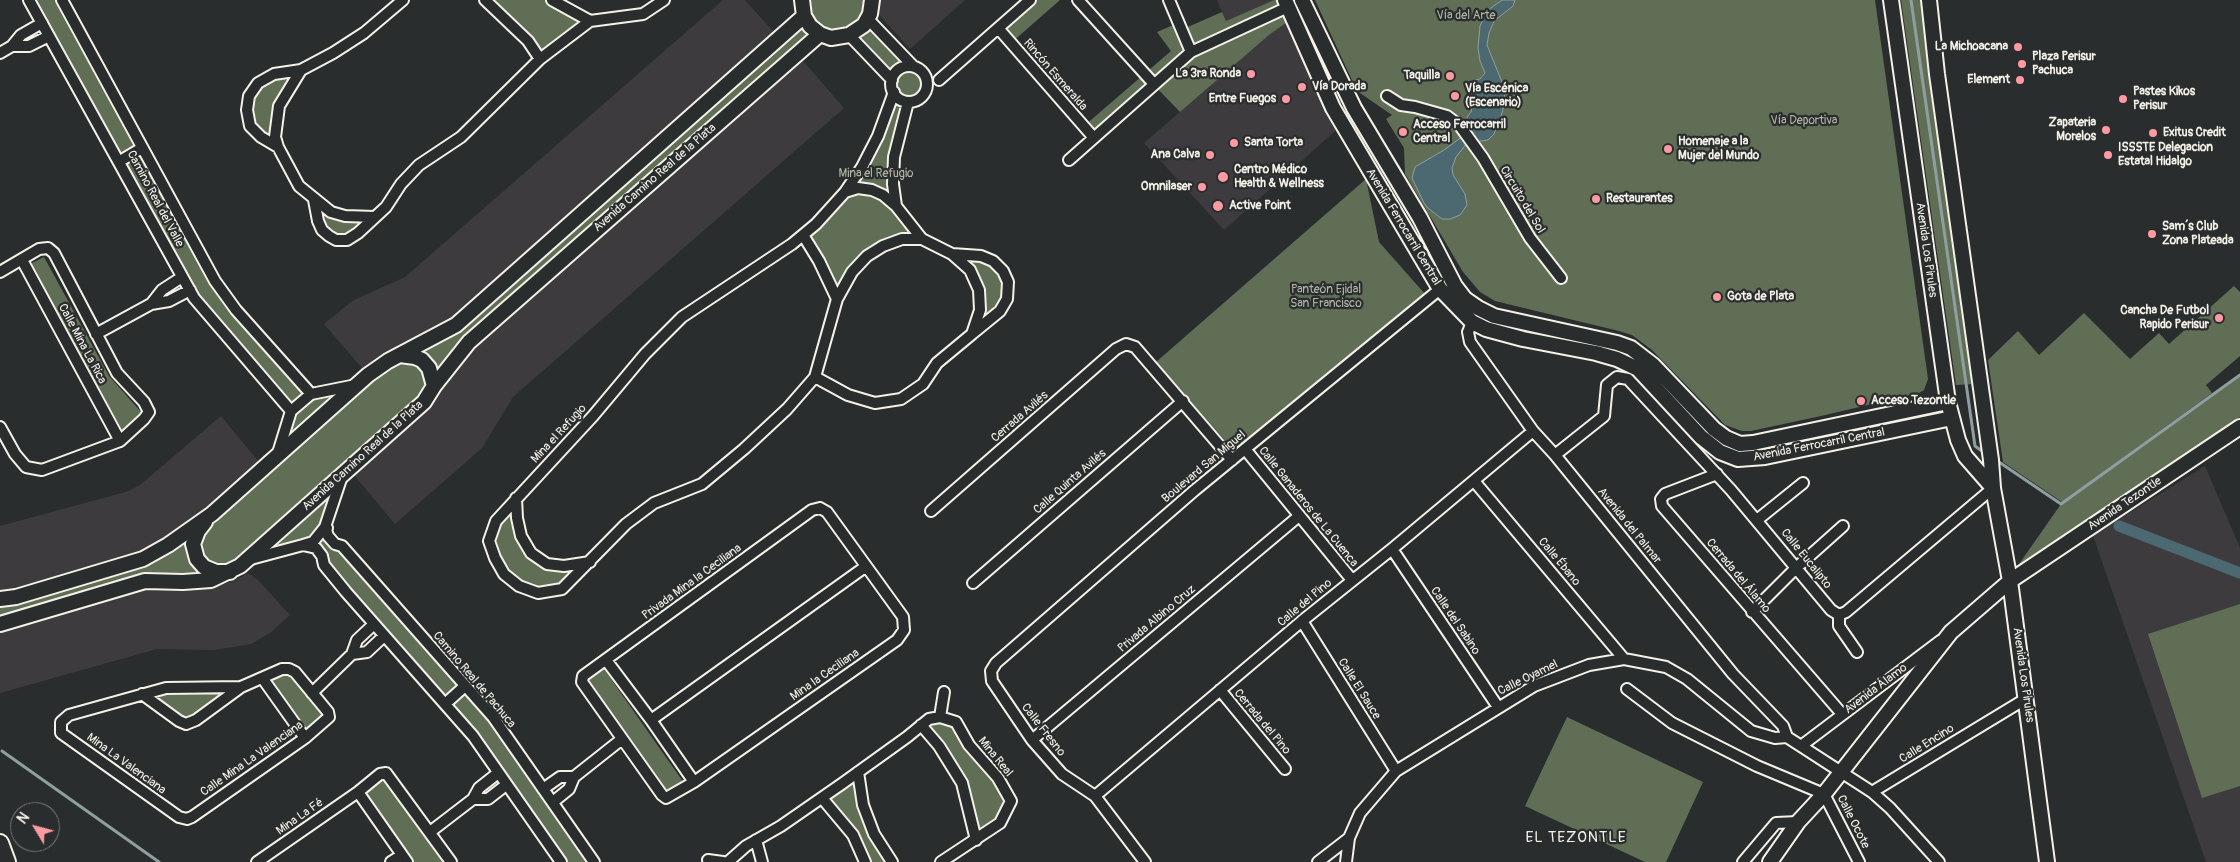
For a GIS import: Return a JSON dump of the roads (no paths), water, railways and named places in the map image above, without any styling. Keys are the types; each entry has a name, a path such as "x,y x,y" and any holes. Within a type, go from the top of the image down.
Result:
{"main road":[{"path":"0,842 7,862"}],"street":[{"name":"Camino Real del Valle","path":"29,0 190,290 205,313 289,410"},
{"name":"Camino Real del Valle","path":"62,0 215,281 236,310 309,392"},
{"path":"278,147 261,137 250,126 249,96 258,83 274,74 300,70 364,34 403,0"},
{"path":"484,0 528,41 540,60"},
{"path":"552,0 590,20"},
{"path":"314,200 318,221 322,230 336,240 347,240 358,233 386,207 401,184 419,165 461,137 540,60 590,20 643,14 664,0"},
{"path":"802,0 804,16 810,26 820,34 831,38 850,36 864,25 868,19 872,0"},
{"path":"939,80 1030,0"},
{"path":"1078,0 1154,84"},
{"path":"1169,0 1191,52"},
{"name":"Avenida Ferrocarril Central","path":"1302,0 1354,108 1420,218 1455,286 1465,299 1494,316 1617,343 1631,348 1652,365 1714,429 1726,438 1740,444 1753,443 1948,402"},
{"name":"Avenida Los Pirules","path":"1891,0 1948,402 1958,440 1965,456 1993,488"},
{"name":"Avenida Los Pirules","path":"1929,0 1937,74 1979,370 1993,488 2010,581 2047,862"},
{"path":"1069,160 1191,52 1286,3"},
{"name":"Avenida Ferrocarril Central","path":"1286,3 1333,108 1440,290 1472,322 1486,330 1617,359 1638,370 1701,437 1720,452 1738,459 1764,457 1952,418"},
{"name":"Avenida Camino Real de la Plata","path":"0,600 16,597 142,559 168,545 212,514 357,384 388,361 456,325 804,16"},
{"path":"868,19 913,66 923,72 927,81 926,89 919,98 908,102 902,100 894,92 892,80 894,74 902,67 913,66"},
{"path":"0,53 12,46 22,35 42,23"},
{"name":"Rincón Esmeralda","path":"998,28 1094,138"},
{"name":"Avenida Camino Real de la Plata","path":"0,624 144,581 211,580 230,572 247,560 424,402 434,386 469,342 820,34"},
{"path":"12,46 29,46 49,36"},
{"path":"850,36 892,80"},
{"path":"300,70 279,106 276,137 278,147 299,186 314,200 331,212 345,216 375,217"},
{"name":"Mina el Refugio","path":"894,92 878,136 845,192 816,224 682,317 645,354 593,416 496,521 490,541 494,558 504,574 519,586 538,593 562,589 626,524 647,508 702,484 744,449 787,409 815,377 837,299 852,272 867,256 884,246 902,239 922,239"},
{"name":"Circuito del Sol","path":"1387,96 1393,102 1401,105 1447,116 1460,126 1483,158 1530,238 1561,278"},
{"path":"896,206 893,184 894,157 908,102"},
{"path":"120,161 142,148"},
{"path":"845,192 858,188 872,190 883,195 896,206 922,239 952,254 970,270 979,290 980,310 972,334"},
{"path":"802,235 819,261 837,299"},
{"name":"Calle Mina La Rica","path":"0,272 39,249 48,248 54,253 117,373 144,402 149,412 144,420 120,440 42,470 26,467 15,454 0,427"},
{"path":"815,377 848,395 875,403 901,399 923,384 937,363 1000,311 1006,299 1008,282 1003,271 993,261 982,256 952,254"},
{"name":"Calle Mina La Rica","path":"22,260 120,440"},
{"name":"Calle Mina La Rica","path":"151,304 162,290 182,276"},
{"name":"Calle Mina La Rica","path":"96,334 151,304 169,302 190,290"},
{"name":"Boulevard San Miguel","path":"991,671 996,663 1195,490 1440,290"},
{"name":"Avenida del Palmar","path":"1472,322 1468,332 1470,342 1533,431 1555,455 1733,674 1783,726 1787,737"},
{"path":"1540,343 1543,327"},
{"name":"Cerrada Avilés","path":"931,511 1116,349 1126,344 1135,347 1183,401"},
{"path":"400,355 422,360 430,368 434,386"},
{"name":"Calle Eucalipto","path":"1555,455 1604,416 1607,385 1617,377 1628,378 1717,474 1831,610 1839,615"},
{"path":"278,453 289,410 309,392 357,384"},
{"path":"1183,401 1232,460"},
{"name":"Calle Quinta Avilés","path":"973,583 1183,401"},
{"name":"Avenida Tezontle","path":"2010,581 2240,427"},
{"name":"Calle del Pino","path":"1095,796 1302,621 1392,549 1533,431"},
{"name":"Calle Ganaderos de La Cuenca","path":"1245,449 1352,580"},
{"path":"247,560 313,542 325,527 343,474"},
{"name":"Cerrada del Álamo","path":"1717,474 1665,494 1661,499 1662,506 1842,714"},
{"name":"Calle Ébano","path":"1474,481 1624,659"},
{"path":"1757,520 1803,483"},
{"path":"1856,652 1839,626 1839,615 1846,612 1993,488"},
{"path":"516,498 517,518 521,536 531,553 547,564 564,566 590,562"},
{"name":"Mina la Ceciliana","path":"582,678 622,739 666,798 694,782 897,640 904,630 903,617 827,512 820,508"},
{"name":"Privada Mina la Ceciliana","path":"582,678 812,510 820,508"},
{"path":"212,514 198,531 193,544 197,559 204,568 216,572 230,572"},
{"name":"Privada Albino Cruz","path":"1032,740 1299,516"},
{"path":"1752,612 1796,568 1843,526"},
{"name":"Camino Real de Pachuca","path":"325,527 493,717 594,862"},
{"path":"303,546 311,551 324,565 473,736 562,862"},
{"name":"Calle del Sabino","path":"1392,549 1498,707"},
{"path":"652,720 865,567"},
{"name":"Avenida Álamo","path":"1801,746 1951,632 2010,581"},
{"name":"Calle El Sauce","path":"1302,621 1396,771"},
{"path":"142,694 186,724 196,720 241,687 264,679 282,669 295,672 312,693 352,654 357,640 374,624"},
{"name":"Avenida Álamo","path":"1770,862 1798,822 1824,794 1951,632"},
{"path":"352,654 367,652 384,636"},
{"name":"Calle Oyamel","path":"1318,862 1349,838 1360,813 1396,771 1534,686 1589,665 1624,659 1666,667 1687,679 1750,731 1775,738 1787,737"},
{"path":"606,660 652,720 694,782"},
{"name":"Calle Fresno","path":"991,671 992,680 1032,740 1062,774 1095,796 1145,862"},
{"path":"264,679 305,738"},
{"path":"445,704 465,686"},
{"path":"142,694 166,688 241,687"},
{"path":"1627,689 1672,723 1758,766 1824,794"},
{"name":"Cerrada del Pino","path":"1220,690 1284,769"},
{"path":"728,862 746,846 781,826 822,798 928,719 940,717 944,692"},
{"name":"Calle Mina La Valenciana","path":"186,819 192,817 305,738 329,717 328,712 312,693"},
{"name":"Mina La Valenciana","path":"142,694 70,715 61,722 61,733 178,817 186,819"},
{"name":"Calle Encino","path":"1872,792 2026,698"},
{"name":"Mina Real","path":"940,717 956,722 969,745 998,778 1011,800 1000,823 941,862"},
{"path":"921,725 939,746 962,783 976,840"},
{"path":"1787,737 1872,792 1890,808 1939,862"},
{"path":"552,802 569,789 574,777 622,739"},
{"path":"858,772 863,805 871,827 892,862"},
{"path":"430,832 473,799 479,788 498,773"},
{"name":"Mina La Fé","path":"257,862 358,792 380,774 386,774 451,862"},
{"path":"543,789 560,777 574,777"},
{"path":"473,799 488,799 506,785"},
{"path":"358,792 405,858 392,862"},
{"name":"Calle Ocote","path":"1824,794 1860,862"},
{"path":"822,798 853,835 866,862"},
{"path":"1743,862 1776,823 1798,822"},
{"path":"1346,862 1349,838"},
{"path":"756,840 762,862"},
{"path":"708,860 723,862"}],"water":[{"path":"1502,0 1515,0 1513,6 1494,21 1487,45 1504,87 1505,101 1502,113 1494,134 1488,140 1467,143 1456,157 1452,168 1453,175 1465,194 1467,205 1460,215 1450,219 1442,219 1424,203 1412,178 1415,167 1444,150 1470,131 1467,117 1471,112 1474,99 1472,84 1474,80 1480,79 1485,73 1480,61 1478,48 1480,26 1488,10"}],"waterway":[{"path":"1911,0 1975,446 1986,454"},
{"path":"1996,460 2061,504 2240,375"},
{"path":"2119,526 2240,573"},
{"path":"2,751 159,862"}],"place":[{"name":"La Michoacana","path":"2018,47"},
{"name":"Plaza Perisur Pachuca","path":"2022,64"},
{"name":"La 3ra Ronda","path":"1251,74"},
{"name":"Taquilla","path":"1450,76"},
{"name":"Element","path":"2020,80"},
{"name":"Vía Dorada","path":"1302,87"},
{"name":"Vía Escénica (Escenario)","path":"1455,96"},
{"name":"Entre Fuegos","path":"1286,99"},
{"name":"Pastes Kikos Perisur","path":"2123,99"},
{"name":"Zapateria Morelos","path":"2106,130"},
{"name":"Acceso Ferrocarril Central","path":"1403,132"},
{"name":"Exitus Credit","path":"2153,133"},
{"name":"Santa Torta","path":"1234,143"},
{"name":"Homenaje a la Mujer del Mundo","path":"1668,149"},
{"name":"Ana Calva","path":"1210,155"},
{"name":"ISSSTE Delegacion Estatal Hidalgo","path":"2108,155"},
{"name":"Centro Médico Health & Wellness","path":"1223,177"},
{"name":"Omnilaser","path":"1202,187"},
{"name":"Restaurantes","path":"1596,199"},
{"name":"Active Point","path":"1218,206"},
{"name":"Sam´s Club Zona Plateada","path":"2152,234"},
{"name":"Gota de Plata","path":"1717,297"},
{"name":"Cancha De Futbol Rapido Perisur","path":"2219,318"},
{"name":"Acceso Tezontle","path":"1861,401"}],"district":[{"name":"EL TEZONTLE","path":"1576,838"}],"park label":[{"name":"Vía del Arte","path":"1466,16"},
{"name":"Vía Deportiva","path":"1804,121"},
{"name":"Panteón Ejidal San Francisco","path":"1326,297"}]}
